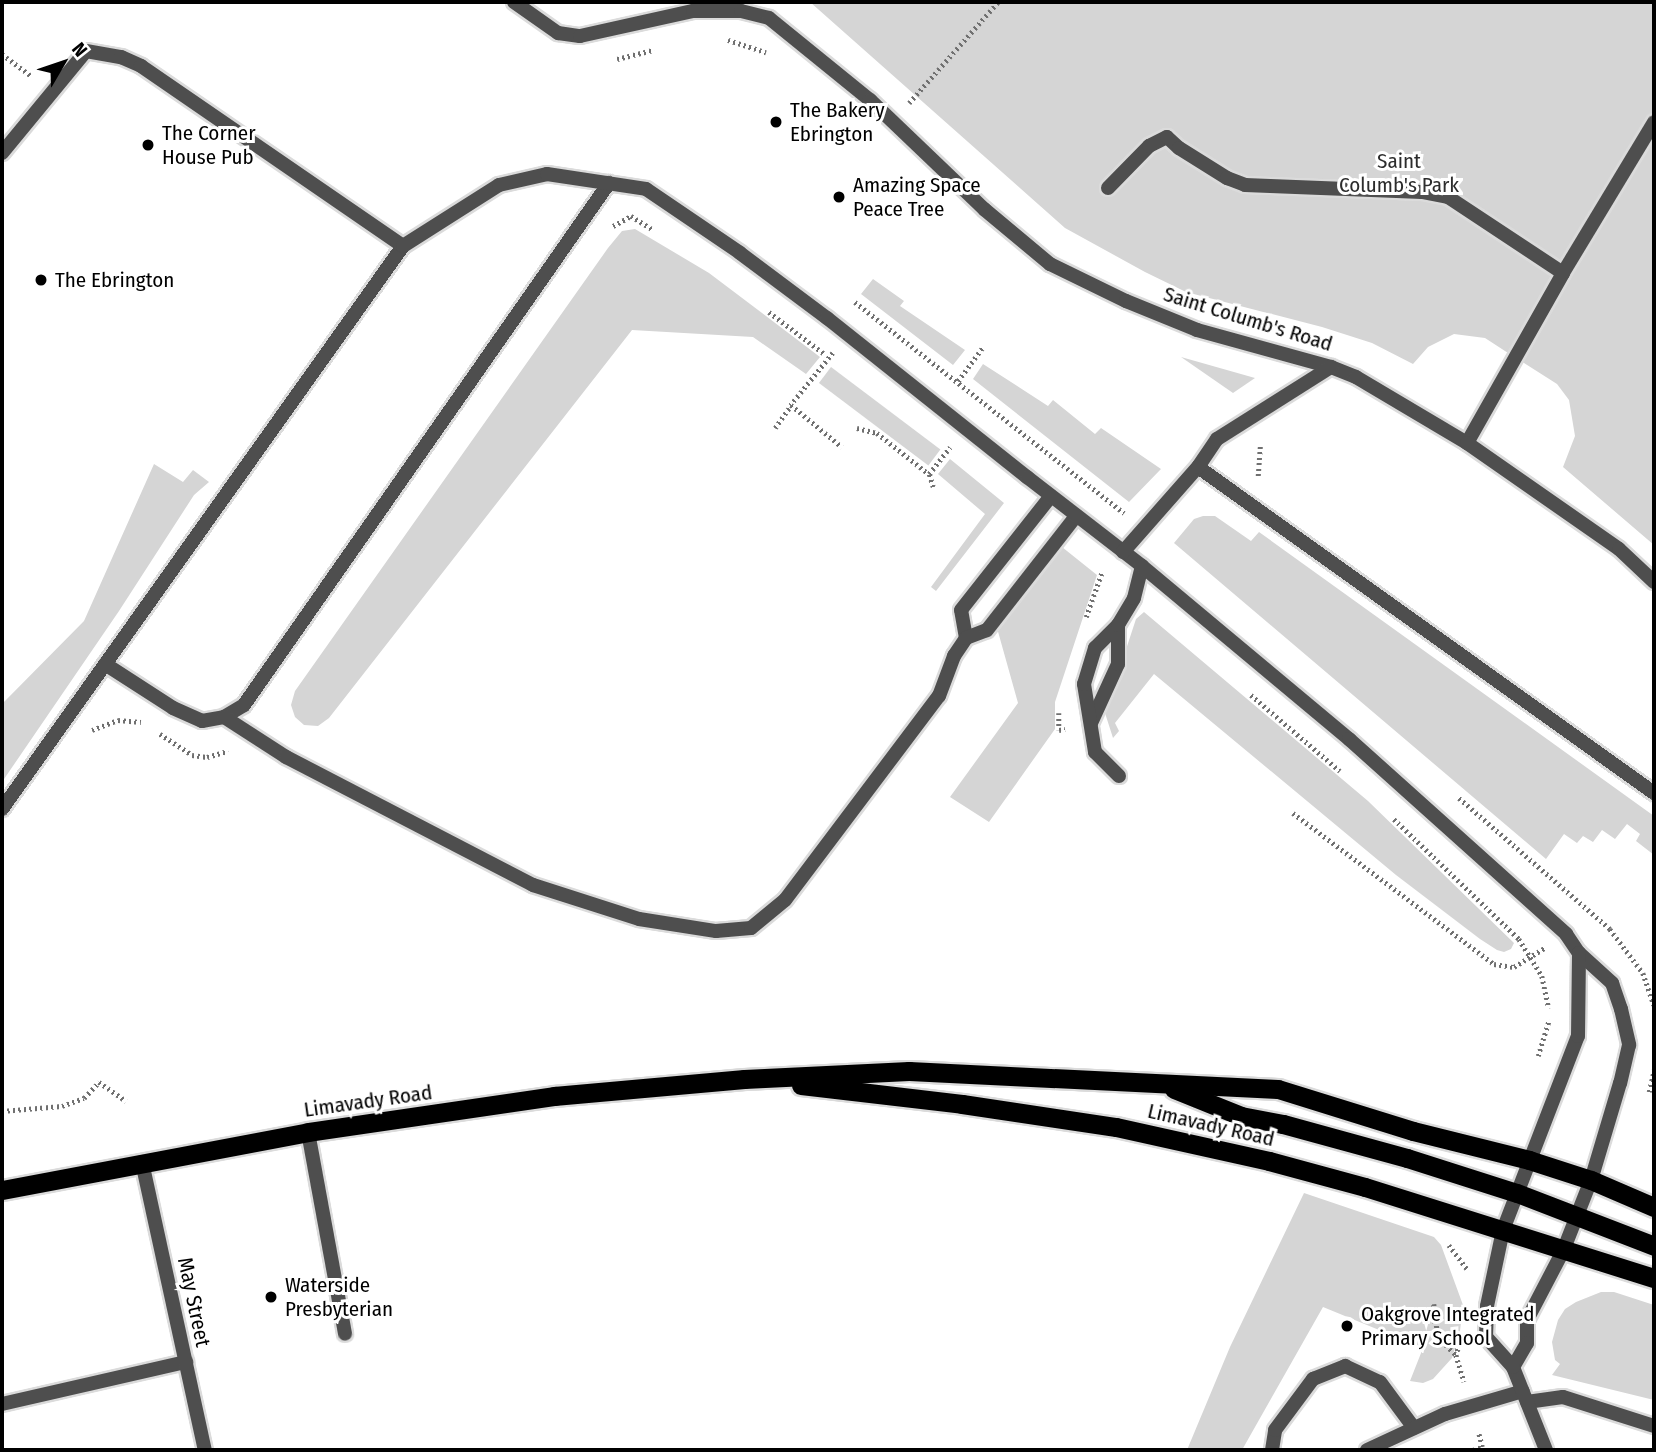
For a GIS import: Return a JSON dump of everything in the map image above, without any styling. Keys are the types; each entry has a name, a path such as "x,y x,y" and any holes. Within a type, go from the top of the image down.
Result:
{"highway":[{"name":"Limavady Road","path":"2,1190 308,1132 554,1096 744,1079 909,1071 1278,1089 1413,1131 1529,1160 1591,1180 1654,1207"},
{"name":"Limavady Road","path":"744,1079 962,1104 1116,1127 1281,1164 1654,1278"},
{"path":"1159,1083 1241,1116 1283,1124 1395,1154 1517,1193 1654,1246"}],"street":[{"name":"Saint Columb's Road","path":"514,2 537,21 558,33 580,36 692,6 741,11 769,18 893,121 984,209 1051,264 1126,301 1197,330 1331,367 1356,377 1466,443 1619,549 1654,582"},
{"path":"2,153 86,51 121,57 141,66 402,246"},
{"path":"1466,443 1563,272 1654,122"},
{"path":"1108,188 1149,146 1167,136 1179,148 1227,178 1245,185 1422,192 1448,197 1563,272"},
{"path":"2,809 402,246 499,185 547,174 646,189 740,253 1142,566 1349,739 1566,934 1579,953 1612,983 1629,1045 1591,1180 1563,1251 1527,1320 1527,1343 1513,1367"},
{"path":"105,664 202,720 224,717 244,705 609,183"},
{"path":"1123,552 1198,467 1217,439 1331,367"},
{"path":"1198,467 1654,793"},
{"path":"966,638 961,610 1051,496"},
{"path":"224,717 286,757 533,885 639,919 716,931 751,928 785,900 940,696 954,656 966,638 987,630 1076,516"},
{"path":"1119,776 1095,752 1084,684 1095,648 1118,625 1134,598 1142,566"},
{"path":"1091,723 1118,664 1118,625"},
{"path":"1546,1450 1513,1367 1486,1337 1487,1306 1503,1230 1529,1160 1549,1118 1578,1035 1579,953"},
{"path":"308,1132 345,1334"},
{"name":"May Street","path":"142,1162 205,1450"},
{"path":"2,1404 186,1362"},
{"path":"1272,1450 1275,1430 1313,1379 1345,1366 1380,1382 1414,1428"},
{"path":"1369,1450 1470,1405 1525,1397 1563,1397 1654,1426"}],"path":[{"path":"893,121 999,2"},
{"path":"723,39 752,46 770,54"},
{"path":"617,59 666,47"},
{"path":"2,54 52,91"},
{"path":"607,234 612,226 631,216 665,237"},
{"path":"762,306 840,366"},
{"path":"775,428 845,335"},
{"path":"958,381 983,347"},
{"path":"792,405 842,447"},
{"path":"857,428 877,433 929,474 933,487"},
{"path":"929,474 948,448 971,433"},
{"path":"1261,483 1256,461 1263,438"},
{"path":"948,448 957,455"},
{"path":"1058,537 1134,598"},
{"path":"1241,687 1346,775"},
{"path":"45,748 118,720 138,720 148,726"},
{"path":"159,733 192,755 207,757 225,752 251,734"},
{"path":"1386,812 1519,939 1532,956 1548,996 1550,1016 1538,1056"},
{"path":"1293,813 1494,964 1514,967 1566,934"},
{"path":"1649,1092 1654,1070"},
{"path":"2,1111 62,1106 84,1098 99,1082 126,1101"},
{"path":"1434,1304 1434,1321 1444,1347 1456,1355"},
{"path":"1407,1311 1434,1321"}],"green space":[{"name":"Saint Columb's Park","path":"810,2 1654,2 1654,545 1563,467 1575,436 1569,400 1557,384 1485,338 1454,334 1428,347 1413,364 1372,343 1322,327 1186,292 1145,272 1065,228"},
{"path":"635,229 709,273 820,357 806,374 753,337 632,330 329,718 318,726 304,725 295,717 291,705 295,691 608,248 622,231"},
{"path":"873,279 904,301 900,306 965,350 953,365 861,294"},
{"path":"1181,357 1255,378 1233,393"},
{"path":"983,364 1048,406 1053,400 1095,434 1101,428 1161,469 1129,502 973,379"},
{"path":"831,367 940,449 928,465 819,383"},
{"path":"950,459 1004,503 936,591 931,587 985,514 938,474"},
{"path":"154,464 183,482 193,470 209,482 194,495 119,611 2,782 2,704 84,621"},
{"path":"1215,516 1251,541 1259,532 1654,816 1654,855 1636,841 1640,834 1627,824 1615,839 1602,830 1593,842 1583,836 1577,843 1564,834 1546,859 1174,543 1194,519"},
{"path":"1062,547 1097,575 1055,702 1055,729 989,822 950,797 1018,703 997,628"},
{"path":"1144,612 1368,801 1514,943 1511,949 1504,952 1497,950 1396,875 1154,674 1115,723 1119,731 1113,738 1105,713 1136,619"},
{"name":"Oakgrove Integrated Primary School","path":"1304,1193 1434,1237 1441,1245 1463,1305 1460,1331 1452,1358 1433,1379 1423,1383 1410,1381 1423,1348 1323,1307 1242,1450 1187,1450 1230,1347"},
{"path":"1601,1292 1614,1292 1654,1305 1654,1400 1552,1375 1560,1364 1555,1360 1552,1342 1558,1320 1565,1309"}],"place":[{"name":"The Bakery Ebrington","path":"776,122"},
{"name":"The Corner House Pub","path":"148,145"},
{"name":"Amazing Space Peace Tree","path":"839,197"},
{"name":"The Ebrington","path":"41,280"},
{"name":"Waterside Presbyterian","path":"271,1297"},
{"name":"Oakgrove Integrated Primary School","path":"1347,1326"}]}
